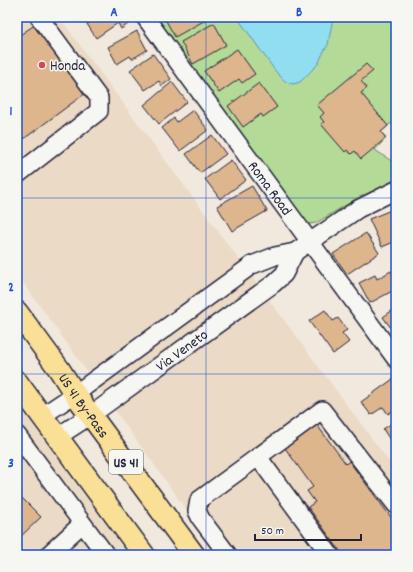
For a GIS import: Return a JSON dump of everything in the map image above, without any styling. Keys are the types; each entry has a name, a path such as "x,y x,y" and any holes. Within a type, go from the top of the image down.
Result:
{"main road":[{"name":"US 41 By-Pass","path":"17,312 59,369 75,394 194,555"},
{"name":"US 41","path":"17,382 144,555"}],"street":[{"path":"17,175 99,111 99,98 39,17"},
{"name":"Roma Road","path":"145,17 396,359"},
{"name":"Via Veneto","path":"42,416 75,394 252,265 275,256 295,252 358,209 396,190"},
{"name":"Via Veneto","path":"58,437 91,415 273,284 284,274 295,252"},
{"path":"228,555 201,519 197,511 199,500 322,410 396,505"},
{"path":"17,435 106,555"},
{"path":"258,457 330,555"},
{"path":"48,555 82,524"}],"shaded area":[{"path":"17,17 59,17 396,471 396,555 219,555 17,274"},
{"path":"17,403 128,555 17,555"}],"green space":[{"path":"152,17 396,17 396,122 390,124 381,132 386,138 375,150 396,164 396,180 356,199 316,223 310,224 305,222"}],"water":[{"path":"237,17 333,17 328,45 318,64 300,82 293,84 286,82 276,72"}],"building":[{"path":"98,17 127,17 131,22 121,29 118,23 96,38 87,24"},
{"path":"164,17 208,17 209,18 175,37"},
{"path":"214,23 226,45 193,64 181,42"},
{"name":"Honda","path":"36,24 87,92 17,144 17,37"},
{"path":"137,31 147,50 132,59 130,56 117,64 108,47"},
{"path":"237,49 255,74 242,83 239,79 219,93 204,71"},
{"path":"153,54 171,79 162,86 159,81 145,90 130,70"},
{"path":"366,64 373,71 361,81 367,88 361,93 388,126 381,132 386,138 361,159 355,151 351,154 347,150 345,152 321,124 324,122 320,117 324,113 317,105"},
{"path":"172,82 187,102 159,124 144,105"},
{"path":"259,83 277,107 263,117 261,114 243,127 228,106"},
{"path":"193,110 208,130 180,151 162,128 174,118 177,122"},
{"path":"212,135 226,154 200,173 186,154"},
{"path":"231,160 246,180 220,199 205,179"},
{"path":"252,186 267,211 232,231 217,206"},
{"path":"396,208 396,241 382,247 369,219"},
{"path":"366,233 379,253 347,274 333,254"},
{"path":"391,271 396,280 396,289 370,303 359,283 375,275 377,279"},
{"path":"396,308 396,335 383,317"},
{"path":"325,310 333,321 338,318 347,330 342,333 349,342 333,354 309,321"},
{"path":"393,379 396,383 396,408 388,414 383,407 371,415 361,402"},
{"path":"396,421 396,445 394,446 383,429"},
{"path":"317,425 346,464 349,461 396,524 396,555 343,555 308,507 315,502 307,491 313,487 285,448"},
{"path":"17,493 41,517 17,540"}],"place":[{"name":"Honda","path":"42,65"}]}
